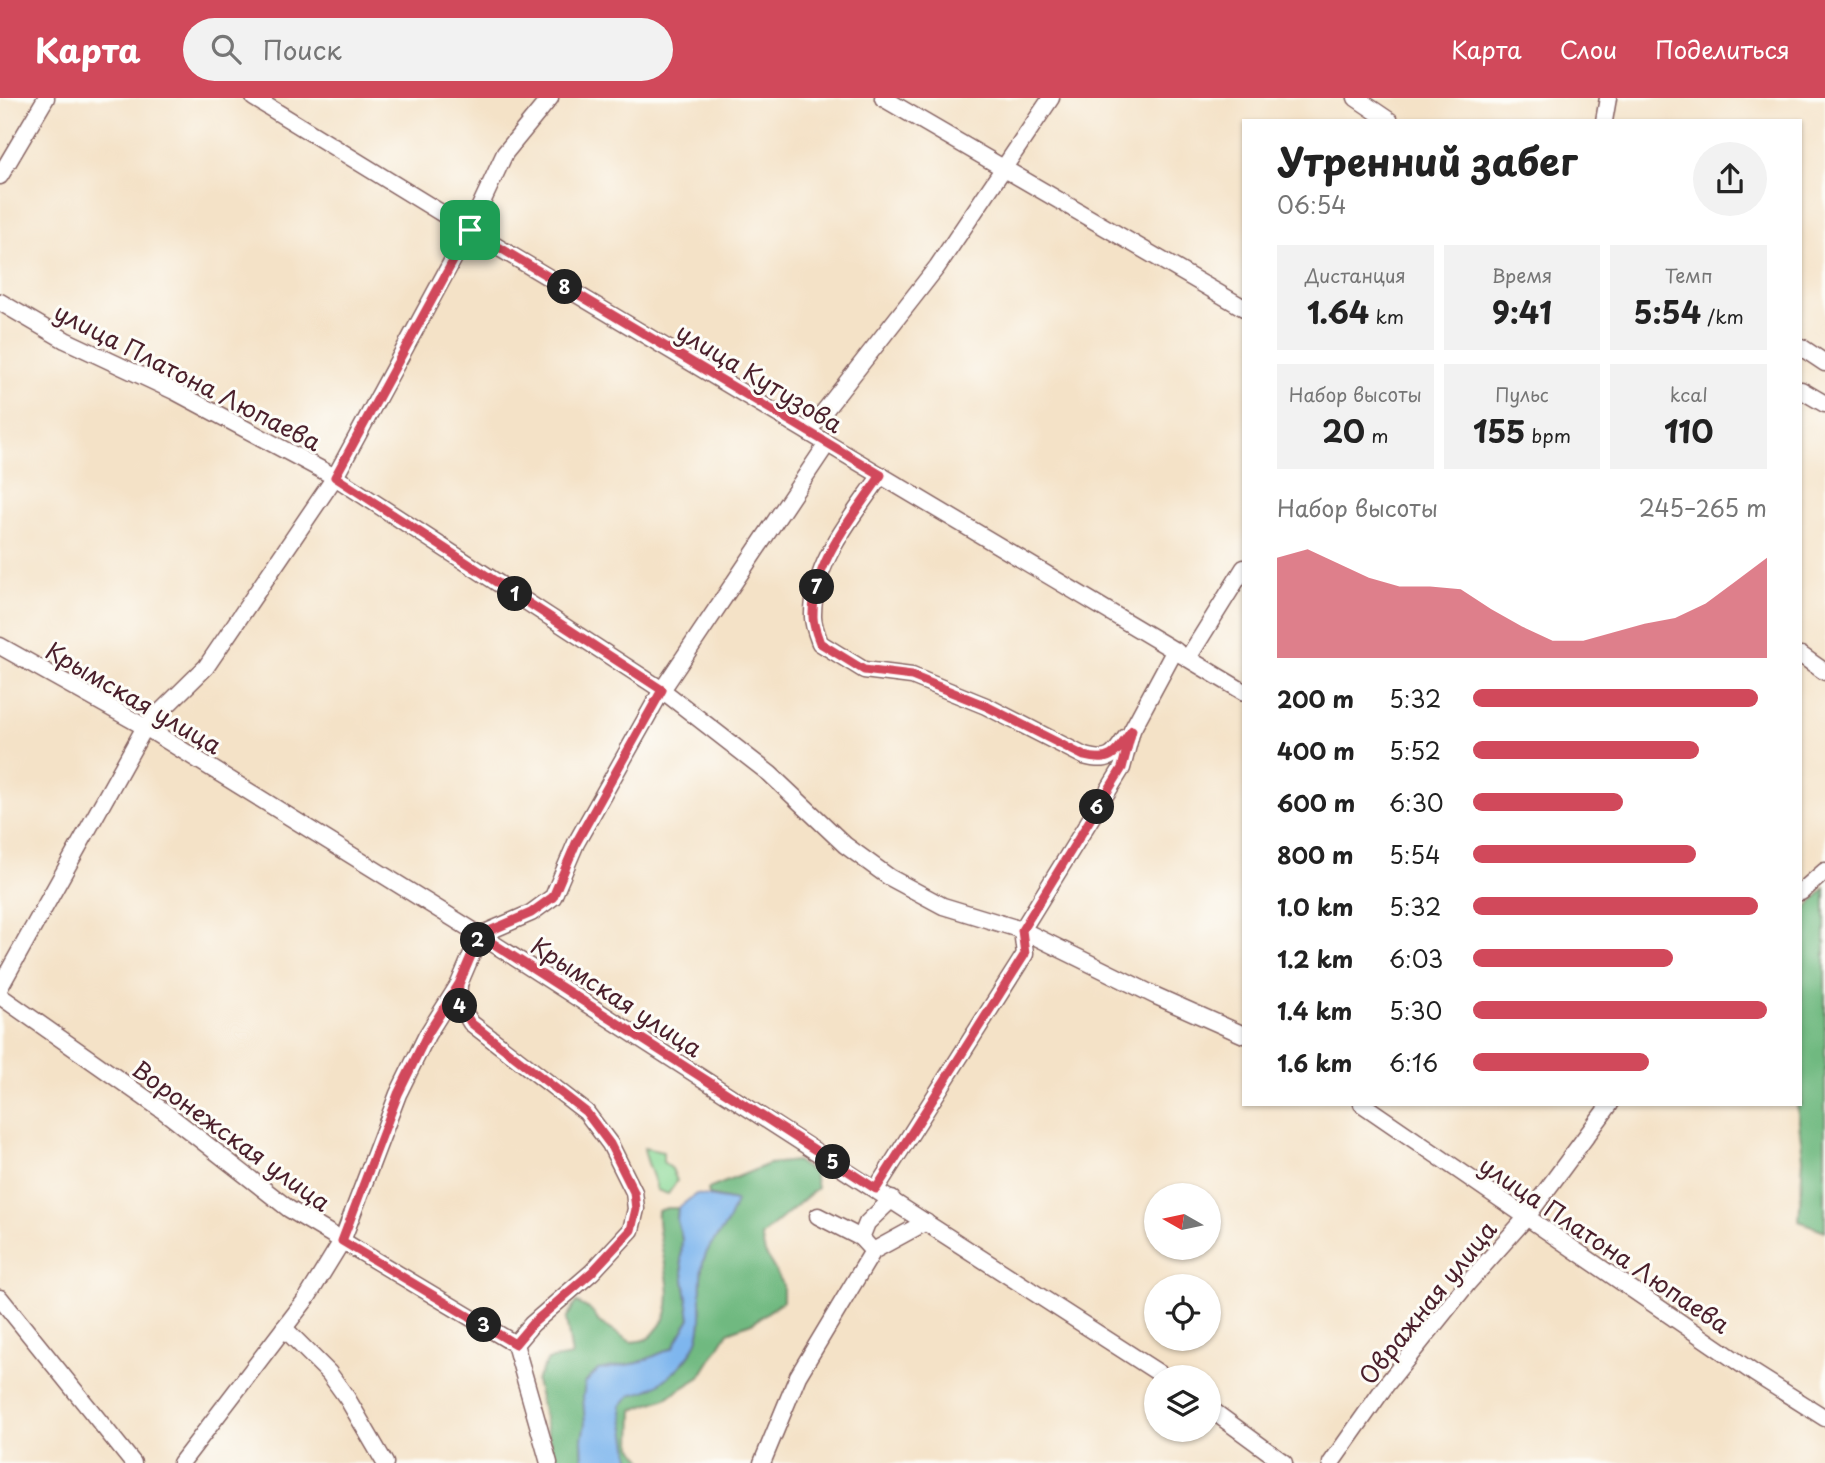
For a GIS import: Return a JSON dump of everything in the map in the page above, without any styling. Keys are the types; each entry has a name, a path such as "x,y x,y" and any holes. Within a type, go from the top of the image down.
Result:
{"street":[{"path":"0,176 46,98"},
{"name":"улица Кутузова","path":"254,98 1242,691"},
{"path":"0,987 145,727 206,667 335,477 470,230 505,153 550,98"},
{"path":"883,98 1242,307"},
{"path":"808,432 937,267 1051,98"},
{"path":"1356,98 1387,119"},
{"path":"1604,119 1608,98"},
{"name":"улица Платона Люпаева","path":"0,302 65,340 176,392 335,477 662,690 770,774 845,845 889,877 943,906 1022,930 1156,996 1242,1034"},
{"path":"1802,347 1825,363"},
{"path":"1802,391 1825,404"},
{"path":"181,1463 307,1298 342,1241 398,1094 427,1035 459,984 480,935 531,913 553,897 576,843 662,690 827,444"},
{"path":"881,475 833,545 818,582 813,619 820,643 864,670 912,676 986,706 1099,760 1114,755 1242,571"},
{"name":"Крымская улица","path":"0,646 145,727 480,935 1146,1365"},
{"path":"1802,656 1825,672"},
{"path":"876,1189 1025,954 1022,930 1122,768 1132,730"},
{"path":"1802,891 1825,871"},
{"path":"459,984 458,1002 471,1023 586,1112 610,1144 634,1192 636,1209 631,1230 592,1272 532,1324 515,1344 550,1463"},
{"name":"Воронежская улица","path":"0,996 165,1112 289,1209 515,1344"},
{"name":"улица Платона Люпаева","path":"1365,1106 1754,1373 1825,1418"},
{"name":"Овражная улица","path":"1331,1463 1410,1355 1467,1284 1526,1218 1610,1106"},
{"path":"861,1238 867,1223 892,1199"},
{"path":"818,1216 861,1238 873,1251"},
{"path":"762,1463 798,1376 873,1251 926,1222"},
{"path":"0,1298 133,1463"},
{"path":"284,1328 329,1373 385,1463"},
{"path":"1221,1417 1284,1463"}],"green space":[{"path":"1825,888 1825,1231 1799,1221 1803,1158 1797,1106 1802,1106 1804,911"},
{"path":"644,1148 663,1152 663,1162 672,1169 677,1181 668,1194 657,1190"},
{"path":"796,1161 814,1173 817,1188 761,1236 765,1253 783,1284 783,1301 754,1322 728,1332 700,1377 666,1398 633,1410 632,1446 645,1463 631,1463 621,1406 633,1394 651,1388 676,1370 691,1353 698,1337 703,1262 709,1247 727,1223 735,1201 709,1195 708,1189 769,1164"},
{"path":"678,1208 677,1220 682,1239 681,1260 690,1318 673,1348 638,1363 598,1370 582,1439 583,1463 555,1463 536,1381 548,1360 572,1356 566,1319 576,1302 591,1310 599,1322 631,1342 649,1338 659,1327 669,1302 658,1211"}],"water":[{"path":"696,1194 736,1201 725,1226 703,1262 700,1326 694,1347 664,1380 646,1391 633,1394 621,1406 631,1463 583,1463 585,1383 598,1370 638,1363 673,1348 690,1318 681,1260 682,1239 677,1220 678,1208"}],"route":[{"path":"470,230 335,477 662,690 576,843 553,897 531,913 480,935 459,984 427,1035 398,1094 342,1241 515,1344 532,1324 592,1272 631,1230 636,1209 634,1192 610,1144 586,1112 471,1023 458,1002 459,984 480,935 876,1189 1025,954 1022,930 1122,768 1132,730 1114,755 1099,760 1084,756 986,706 912,676 864,670 820,643 813,619 818,582 833,545 881,475 470,230"}]}
